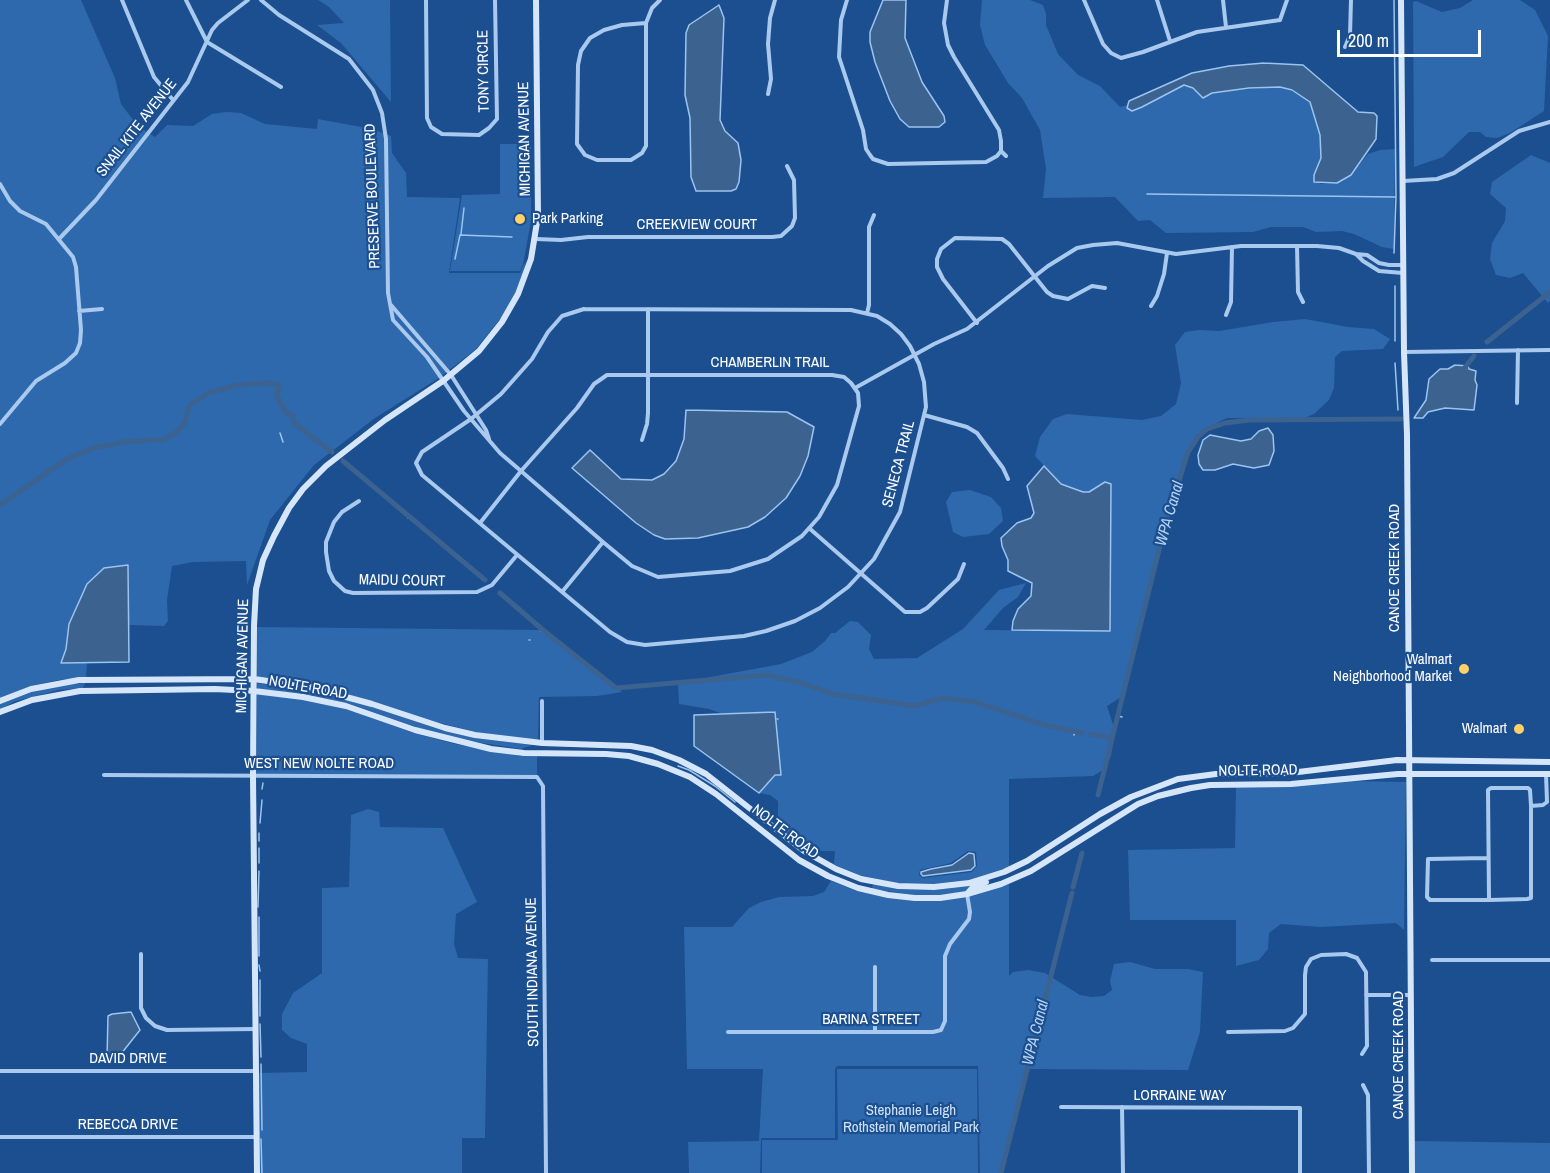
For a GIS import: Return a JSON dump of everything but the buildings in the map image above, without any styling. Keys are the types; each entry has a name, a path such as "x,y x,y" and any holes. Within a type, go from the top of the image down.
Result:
{"street":[{"path":"122,0 154,77 173,100"},
{"path":"186,0 207,42 280,87"},
{"name":"SNAIL KITE AVENUE","path":"59,239 96,200 188,82 218,23 248,0"},
{"name":"PRESERVE BOULEVARD","path":"261,0 279,15 349,59 373,90 382,113 386,139 388,293 393,320 427,357 471,419 489,439"},
{"name":"TONY CIRCLE","path":"426,0 427,118 431,127 442,134 470,135 479,135 496,119 495,0"},
{"name":"MICHIGAN AVENUE","path":"257,1173 254,776 256,589 263,560 289,508 303,489 326,466 385,420 451,375 479,351 502,322 525,277 536,239 538,216 536,0"},
{"path":"646,23 622,25 604,30 590,38 581,51 578,65 578,144 585,155 597,160 631,160 642,153 646,147 646,23 652,8 660,0"},
{"path":"768,94 771,79 768,44 770,18 775,0"},
{"path":"847,0 841,20 839,57 864,130 866,149 873,159 888,164 986,162 1001,151 1002,141 999,130 948,45 944,23 947,0"},
{"path":"1084,0 1103,44 1111,53 1121,58 1197,32 1280,20 1287,0"},
{"path":"1156,0 1170,41"},
{"path":"1223,0 1226,27"},
{"path":"1345,47 1350,35 1351,0"},
{"name":"CANOE CREEK ROAD","path":"1401,0 1404,352 1407,406 1412,1173"},
{"path":"1403,181 1437,179 1454,173 1520,131 1550,122"},
{"path":"1001,151 1006,156"},
{"name":"CREEKVIEW COURT","path":"536,239 781,236 792,226 795,218 794,180 787,166"},
{"path":"0,184 10,201 20,211 46,224 73,257 80,311 80,343 75,353 65,363 36,381 2,417 0,424"},
{"path":"867,313 870,305 869,227 874,215"},
{"path":"977,323 943,279 937,267 941,249 950,240 1002,239 1009,244 1047,292 1053,296 1061,298 1074,296 1092,286 1105,288"},
{"path":"391,304 451,375 489,439 500,453 638,570 657,577 730,571 768,559 787,547 809,528 830,501 846,459 859,406 858,393 855,388 914,354 977,323 1035,277 1077,248 1093,244 1117,243 1167,253 1232,247 1340,248 1367,255 1379,263 1404,265"},
{"path":"1297,246 1298,292 1303,302"},
{"path":"1226,315 1231,302 1232,247"},
{"path":"1151,306 1164,274 1167,253"},
{"path":"1356,254 1378,271 1404,273"},
{"path":"80,311 102,309"},
{"name":"SENECA TRAIL","path":"584,309 836,309 867,313 890,324 901,334 919,364 927,395 900,512 874,559 848,587 820,608 795,621 766,631 744,636 645,645 627,642 610,632 422,475 416,463 422,452 471,419 518,376 562,316 584,309"},
{"path":"642,440 647,424 648,309"},
{"path":"1517,403 1518,350"},
{"path":"1404,352 1550,350"},
{"name":"CHAMBERLIN TRAIL","path":"480,523 521,471 602,377 612,375 832,375 844,377 855,388"},
{"path":"924,415 967,427 976,433 1003,468 1008,479"},
{"name":"MAIDU COURT","path":"359,501 342,512 334,522 326,542 329,571 334,581 345,591 365,593 477,592 492,585 517,555"},
{"path":"809,528 899,609 912,614 920,612 935,601 958,579 964,564"},
{"path":"562,592 603,542"},
{"name":"NOLTE ROAD","path":"0,701 31,689 79,680 254,679 309,687 475,735 542,743 631,746 652,750 679,760 706,774 804,851 836,869 861,879 898,886 934,887 969,883 1012,868 1114,806 1156,786 1191,777 1216,774 1290,773 1408,760 1550,762"},
{"name":"NOLTE ROAD","path":"0,712 32,700 80,691 215,689 254,691 303,697 335,704 455,741 522,752 628,756 658,764 690,777 716,794 799,860 828,876 858,888 888,895 940,898 967,894 1002,884 1031,871 1138,804 1158,796 1201,786 1291,784 1374,775 1548,774"},
{"path":"522,752 542,743 543,701"},
{"path":"1531,806 1543,805 1546,802 1548,774"},
{"name":"WEST NEW NOLTE ROAD","path":"104,775 534,777"},
{"name":"SOUTH INDIANA AVENUE","path":"534,777 541,780 543,786 546,1173"},
{"path":"1488,858 1428,859 1427,897 1430,900 1489,900 1531,898 1531,806 1528,788 1491,788 1488,790 1489,900"},
{"path":"1109,821 1114,806"},
{"path":"1091,832 1094,818"},
{"path":"967,894 974,886 1007,875 1012,868"},
{"name":"BARINA STREET","path":"728,1032 933,1032 943,1028 945,1021 945,956 950,944 969,919 967,894"},
{"path":"141,954 141,1008 146,1018 155,1026 167,1030 256,1029"},
{"path":"1228,1032 1285,1031 1293,1028 1305,1014 1306,967 1311,959 1321,955 1346,954 1357,957 1366,972 1366,1046 1362,1054"},
{"path":"1432,960 1550,960"},
{"path":"875,967 875,1032"},
{"path":"1366,995 1410,995"},
{"name":"DAVID DRIVE","path":"0,1071 255,1071"},
{"path":"1363,1085 1368,1095 1369,1173"},
{"name":"LORRAINE WAY","path":"1061,1107 1300,1108 1300,1173"},
{"path":"1122,1107 1123,1173"},
{"name":"REBECCA DRIVE","path":"0,1137 257,1137"}],"green space":[{"path":"0,0 81,0 115,78 121,104 138,126 155,137 167,125 193,126 212,114 226,112 241,113 265,124 317,129 318,119 372,129 391,136 392,153 406,173 407,197 460,198 449,273 520,273 526,260 524,273 507,310 476,349 439,378 375,418 314,465 270,520 247,585 246,561 193,562 172,566 167,600 168,621 164,626 129,625 128,565 69,624 66,649 61,663 87,663 86,678 58,680 30,686 0,698"},
{"path":"318,0 390,0 391,102 341,43 317,25 344,23 329,7"},
{"path":"982,0 1030,0 1043,5 1046,25 1058,54 1078,75 1100,86 1120,107 1128,105 1127,108 1142,107 1184,84 1193,88 1203,98 1212,93 1225,91 1280,87 1302,95 1310,102 1320,136 1321,158 1318,166 1320,184 1337,183 1351,175 1368,154 1395,149 1394,249 1382,247 1342,231 1316,232 1303,227 1271,227 1253,232 1166,233 1150,220 1138,221 1115,197 1043,198 1046,169 1040,130 1022,98 1008,83 985,45 980,25"},
{"path":"1473,0 1520,0 1535,10 1548,36 1544,111 1510,133 1497,138 1486,137 1480,132 1469,132 1443,157 1414,167 1413,2 1416,1 1442,12 1460,8"},
{"path":"500,144 531,144 531,221 523,265 520,271 450,271 462,195 500,194"},
{"path":"1531,155 1550,163 1550,301 1548,303 1523,273 1510,278 1496,275 1490,259 1492,243 1505,221 1506,208 1490,194 1492,182"},
{"path":"1305,319 1374,329 1390,339 1383,349 1342,351 1335,357 1334,388 1329,400 1314,414 1304,418 1227,418 1201,431 1183,460 1159,545 1123,696 1107,706 1115,731 1111,756 1103,770 1093,776 1009,779 1009,867 969,880 934,884 898,883 862,876 837,866 834,864 835,851 809,851 778,827 778,801 770,795 759,793 775,775 781,775 775,712 723,714 679,704 678,683 781,664 812,652 831,633 835,633 850,621 858,622 871,635 869,649 874,659 917,658 963,629 999,590 1026,583 1018,597 1003,608 984,630 1109,631 1111,484 1105,482 1089,492 1083,492 1061,484 1035,456 1040,437 1053,419 1067,414 1142,420 1161,416 1176,404 1181,383 1175,345 1185,332 1219,331","holes":["968,851 976,852 977,866 972,872 923,878 919,875 920,870 951,863"]},
{"path":"970,490 991,497 1001,508 1003,521 989,534 963,537 953,532 946,502 952,492"},
{"path":"256,627 541,630 622,692 597,696 539,697 538,740 476,732 257,677"},
{"path":"85,683 83,688 59,690 16,701 0,709 0,704 32,692 59,685"},
{"path":"257,683 308,690 372,707 444,731 475,738 533,745 521,749 456,739 347,703 303,694 257,689"},
{"path":"257,694 302,699 346,709 414,733 455,744 520,756 537,756 537,778 256,774"},
{"path":"1346,781 1406,782 1404,930 1396,923 1320,927 1281,924 1269,933 1268,949 1259,960 1236,966 1236,920 1130,920 1128,850 1235,848 1236,787"},
{"path":"368,809 379,812 380,827 443,828 477,902 456,914 454,944 458,958 488,959 485,1138 462,1138 462,1173 260,1173 258,1073 307,1072 307,1044 291,1038 282,1030 282,1014 293,993 322,973 322,888 349,887 351,815"},
{"path":"831,881 857,891 887,898 969,896 1009,884 1009,976 1013,972 1028,970 1045,973 1080,995 1104,996 1112,990 1110,981 1114,964 1130,962 1155,969 1188,969 1203,972 1200,1032 1188,1070 1027,1069 1000,1173 980,1173 978,1066 837,1066 835,1069 835,1138 761,1138 760,1173 689,1173 688,1142 759,1141 763,1069 687,1069 684,927 732,927 749,908 761,902 779,897 813,896 824,892"},
{"path":"873,884 897,889 935,890 971,885 965,892 915,895 872,889"},
{"name":"Stephanie Leigh Rothstein Memorial Park","path":"837,1069 977,1069 978,1173 762,1173 762,1140 838,1140"},
{"path":"1414,1141 1550,1143 1550,1173 1414,1173"}],"shaded area":[{"path":"883,0 906,0 905,38 922,82 944,116 945,122 939,127 909,127 900,119 890,101 870,42 870,32"},
{"path":"719,5 724,18 720,120 725,131 738,143 741,160 739,182 736,189 731,191 696,191 691,177 690,118 685,95 686,33 689,25"},
{"path":"1264,63 1303,65 1358,112 1374,113 1377,116 1376,139 1351,175 1337,183 1314,182 1314,175 1321,158 1320,135 1310,102 1292,90 1280,87 1249,88 1212,93 1203,98 1193,88 1184,85 1142,107 1132,111 1127,108 1129,101 1192,73 1229,66"},
{"path":"1455,365 1468,366 1469,369 1476,371 1474,410 1445,408 1428,412 1423,418 1414,418 1426,400 1429,379 1440,369 1448,369"},
{"path":"686,410 787,412 814,427 808,456 800,476 786,498 765,517 748,527 698,538 665,539 654,535 636,523 572,468 590,450 621,479 652,480 664,474 676,461 684,439"},
{"path":"1268,428 1273,435 1274,451 1269,465 1254,468 1233,464 1215,470 1203,470 1199,464 1198,455 1203,440 1210,435 1241,441 1251,439 1259,431"},
{"path":"1044,466 1061,484 1083,492 1089,492 1105,482 1111,484 1110,631 1012,630 1018,609 1031,596 1032,583 1008,571 1008,560 1001,538 1017,523 1031,518 1034,513 1027,486"},
{"path":"128,565 129,662 61,663 66,649 69,624 87,584 104,568"},
{"path":"775,712 781,775 775,775 759,793 694,746 694,715"},
{"path":"969,853 974,854 975,866 971,870 923,876 921,874 931,869 952,865"},
{"path":"131,1012 140,1030 117,1059 111,1060 107,1058 108,1016"}],"waterway":[{"path":"1394,0 1396,197"},
{"path":"1147,194 1396,197 1394,253"},
{"path":"461,234 464,208"},
{"path":"455,259 460,235 512,237"},
{"path":"1395,286 1395,341"},
{"name":"WPA Canal","path":"1487,342 1550,292"},
{"name":"WPA Canal","path":"1463,370 1474,356"},
{"path":"1395,363 1398,410"},
{"path":"0,505 67,459 93,448 130,441 163,440 177,432 185,423 189,406 208,393 238,385 267,383 278,385 279,389 276,394 286,413 293,416 293,422 332,452"},
{"name":"WPA Canal","path":"1098,795 1166,522 1188,452 1198,437 1207,429 1225,423 1250,420 1401,419"},
{"path":"280,433 283,442"},
{"path":"343,461 485,580"},
{"path":"500,593 616,688 766,675 798,682 833,694 915,706 943,698 975,702 1041,724 1082,733"},
{"name":"WPA Canal","path":"1118,716 1122,717"},
{"path":"1074,735 1075,731"},
{"path":"1091,734 1112,738"},
{"path":"678,766 715,786 735,802"},
{"path":"262,789 263,783"},
{"path":"260,823 262,800"},
{"path":"259,833 259,841"},
{"path":"259,848 259,863"},
{"name":"WPA Canal","path":"1073,887 1082,853"},
{"path":"258,907 259,871"},
{"name":"WPA Canal","path":"1001,1173 1072,893"},
{"path":"259,917 259,956"},
{"path":"259,965 260,971"},
{"path":"260,980 260,1016"},
{"path":"260,1024 261,1057"},
{"path":"261,1064 262,1130"},
{"path":"261,1139 262,1173"}],"place":[{"name":"Park Parking","path":"520,219"},
{"name":"Walmart Neighborhood Market","path":"1464,669"},
{"name":"Walmart","path":"1519,729"}]}
